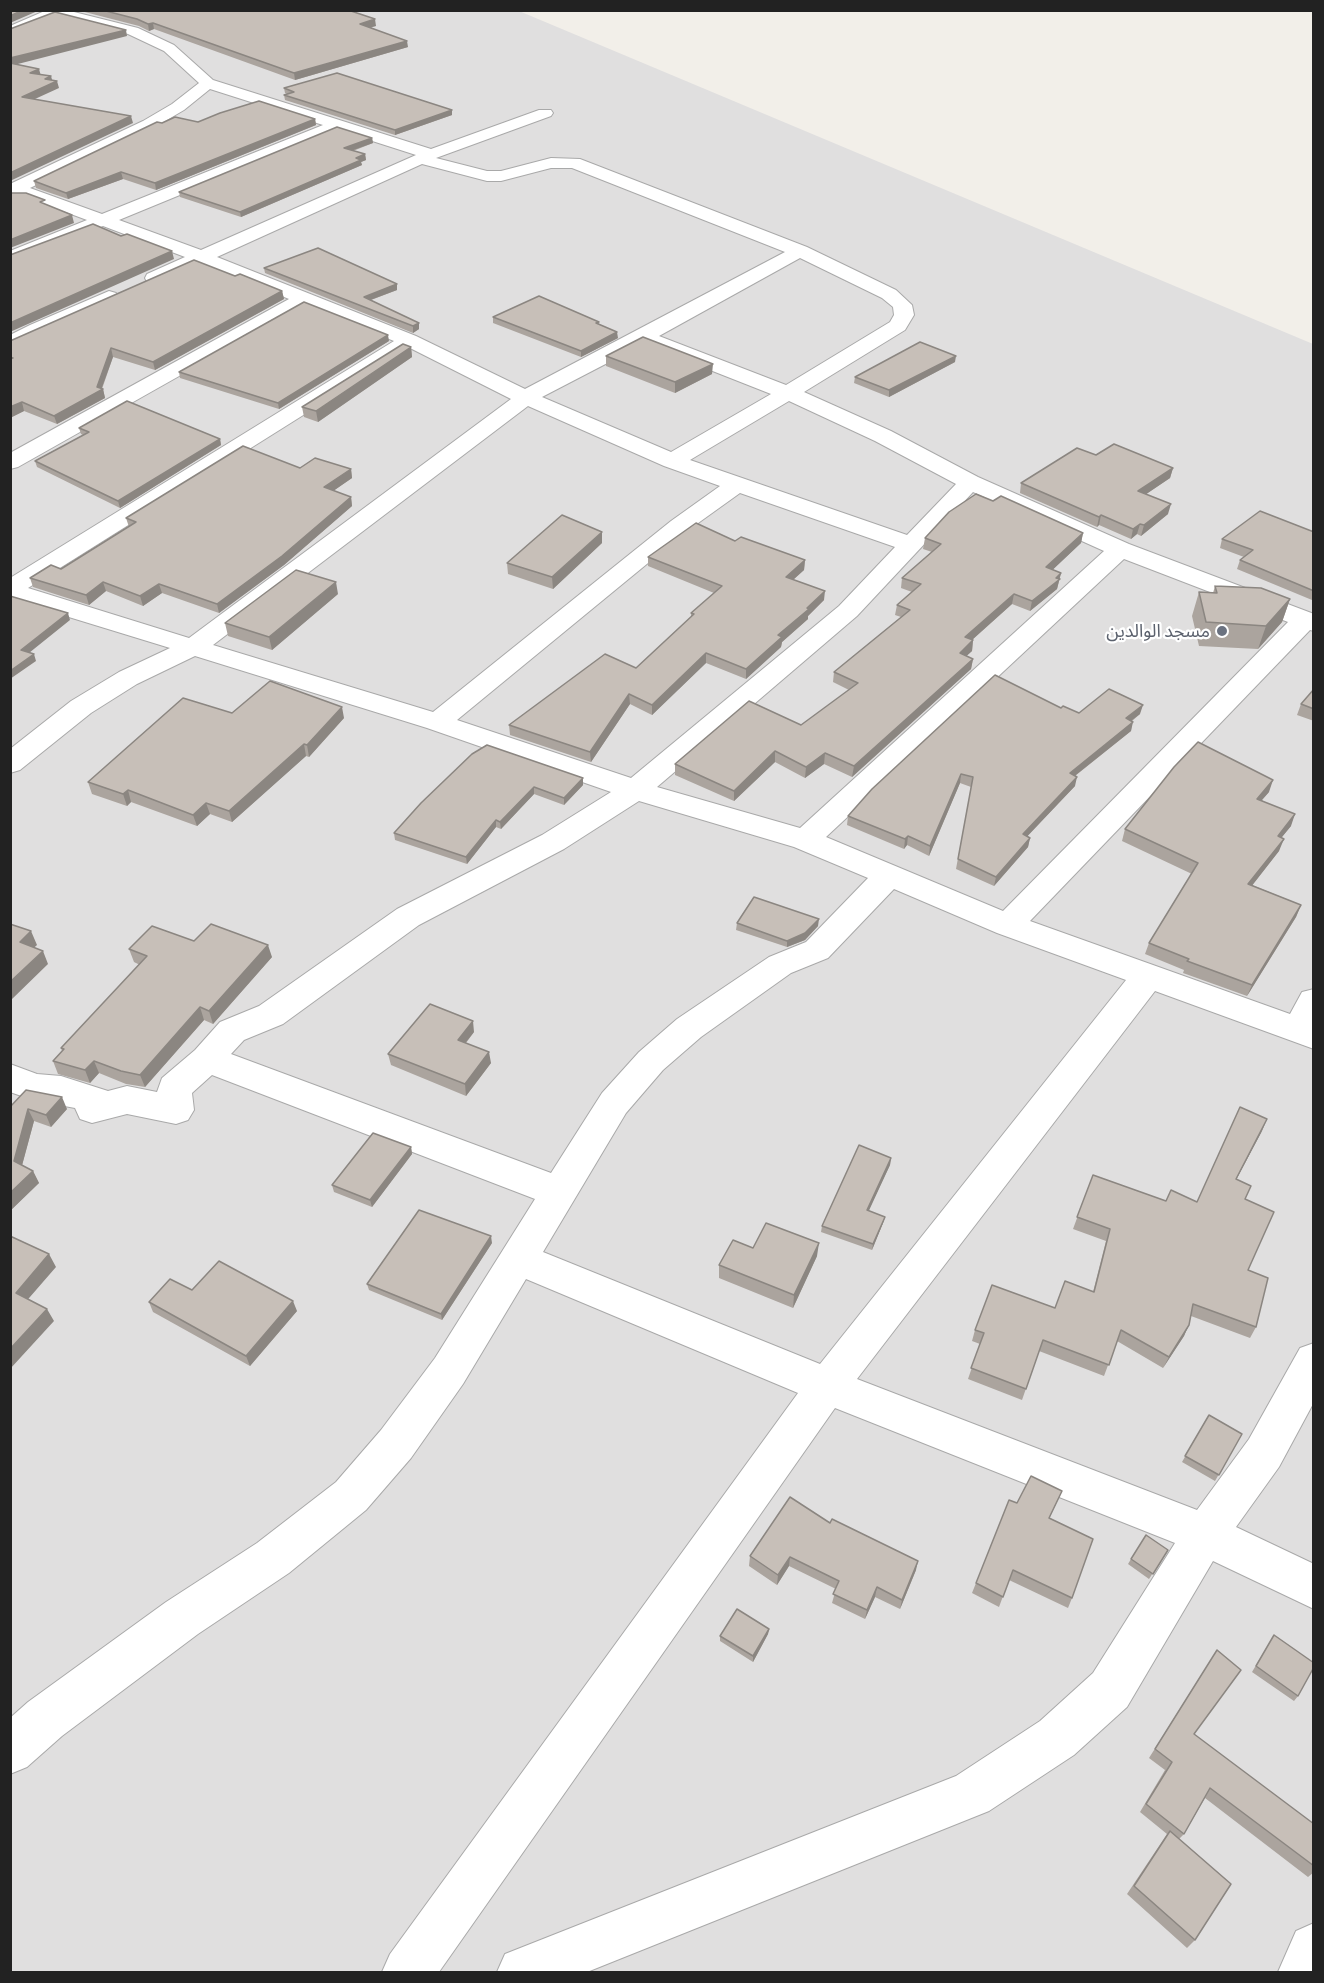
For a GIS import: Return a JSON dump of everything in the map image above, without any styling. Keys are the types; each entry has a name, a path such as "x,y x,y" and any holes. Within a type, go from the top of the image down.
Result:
{"street":[{"path":"83,18 113,10"},
{"path":"10,31 55,12 133,31 169,48 208,83 338,124 425,157 487,176 501,177 551,163 574,163 800,251 889,294 902,305 904,315 898,326 672,461"},
{"path":"10,192 149,124 178,107 208,83"},
{"path":"10,344 36,329 425,157 544,113"},
{"path":"10,258 338,124"},
{"path":"10,192 29,193 104,220 409,340 526,398 672,461 912,544"},
{"path":"10,764 81,706 128,678 192,648 526,398 800,251"},
{"path":"10,462 304,298"},
{"path":"643,336 788,393 874,431 970,482 1120,549 1309,622 1008,925"},
{"path":"10,590 409,340"},
{"path":"10,1077 33,1087 61,1090 95,1100 92,1109 127,1100 176,1110 174,1088 207,1059 232,1031 271,1015 408,917 553,842 635,790 848,611 970,482"},
{"path":"437,722 680,526 737,484"},
{"path":"806,840 1120,549"},
{"path":"10,590 437,722 635,790 806,840 1008,925 1306,1033 1314,1001"},
{"path":"10,1750 45,1719 182,1618 273,1558 351,1496 396,1444 449,1371 615,1103 651,1060 689,1028 780,965 816,950 888,876"},
{"path":"408,1972 827,1386 1148,976"},
{"path":"207,1059 559,1192"},
{"path":"519,1259 827,1386 1205,1534 1314,1587"},
{"path":"523,1972 972,1794 1057,1738 1110,1690 1205,1534 1264,1453 1314,1361"},
{"path":"1304,1972 1314,1949"}],"shaded area":[{"path":"11,11 519,11 1313,344 1313,1972 11,1972"}],"building":[{"path":"10,10 23,10 10,16"},
{"path":"102,10 348,10 375,19 360,24 407,41 294,73 153,23 148,24"},
{"path":"55,12 126,30 10,58 10,29"},
{"path":"10,63 39,69 30,73 51,76 45,79 57,81 22,97 131,116 10,173"},
{"path":"337,73 452,110 395,130 284,95 294,92 284,88"},
{"path":"259,101 315,119 155,183 121,172 66,193 34,181 157,122 162,123 175,117 198,122"},
{"path":"337,127 372,138 344,148 365,154 356,158 361,160 240,212 179,192"},
{"path":"10,193 26,193 45,200 40,202 72,215 10,240"},
{"path":"93,224 121,236 127,234 172,251 10,323 10,255"},
{"path":"318,248 397,284 364,297 419,323 413,326 264,268"},
{"path":"194,260 235,276 240,274 282,291 153,362 111,348 97,387 103,389 54,416 22,402 10,407 10,359 13,358 10,357 10,341"},
{"path":"539,296 617,332 581,351 493,317"},
{"path":"304,302 388,335 278,403 179,372"},
{"path":"643,337 713,364 675,382 606,356"},
{"path":"920,342 956,356 889,390 855,377"},
{"path":"403,344 411,347 316,411 302,407"},
{"path":"127,401 220,439 118,501 35,461 89,432 79,428"},
{"path":"1114,444 1173,468 1138,491 1171,504 1144,525 1140,524 1133,529 1101,515 1099,517 1021,483 1077,448 1096,455"},
{"path":"243,446 300,468 315,458 351,469 324,487 351,497 282,556 217,604 159,584 140,596 103,582 86,595 30,578 51,565 61,569 136,522 126,518"},
{"path":"976,494 993,501 1001,496 1083,533 1046,567 1061,573 1056,578 1060,579 1032,601 1014,594 965,637 973,640 960,653 973,659 854,766 825,753 806,767 775,751 734,791 675,764 749,701 801,725 858,683 834,672 910,610 897,605 921,584 902,578 941,544 925,538 949,512"},
{"path":"1260,511 1314,532 1314,591 1240,560 1253,550 1222,539"},
{"path":"562,515 602,532 552,577 507,563"},
{"path":"696,523 735,541 741,537 805,560 786,577 825,591 807,608 809,609 778,635 782,637 746,669 706,653 652,705 629,694 590,752 509,725 605,654 636,668 694,614 691,613 722,586 648,557"},
{"path":"296,570 336,582 269,637 225,623"},
{"path":"1215,586 1261,588 1290,599 1266,626 1206,622 1199,592 1217,593"},
{"path":"10,596 68,613 21,650 34,654 10,671"},
{"path":"995,675 1061,708 1063,706 1079,713 1109,689 1143,705 1126,718 1133,722 1070,773 1077,777 1023,834 1030,838 996,877 958,859 973,777 961,774 930,846 908,836 905,839 848,816 872,789"},
{"path":"270,681 342,707 307,745 304,744 229,811 206,803 193,815 128,790 123,794 88,782 183,698 232,713"},
{"path":"1314,689 1314,709 1301,704"},
{"path":"1198,742 1273,780 1257,799 1295,814 1278,836 1284,839 1248,884 1301,905 1252,985 1187,961 1189,959 1149,943 1198,863 1125,829 1174,767"},
{"path":"487,745 583,778 564,798 534,787 500,822 496,820 466,857 394,833 421,803 472,754"},
{"path":"754,897 819,919 805,933 787,941 737,923"},
{"path":"10,924 31,931 20,942 43,951 10,982"},
{"path":"211,924 268,945 209,1011 200,1007 140,1075 94,1061 85,1070 53,1061 64,1049 61,1048 147,956 129,949 152,926 194,941"},
{"path":"430,1004 473,1021 458,1040 489,1052 465,1084 388,1054"},
{"path":"26,1090 62,1097 46,1115 28,1109 14,1161 33,1171 10,1193 10,1107"},
{"path":"1240,1107 1267,1119 1236,1179 1251,1186 1245,1199 1274,1212 1248,1270 1268,1278 1256,1327 1193,1304 1189,1325 1169,1357 1121,1330 1109,1365 1043,1340 1026,1389 971,1368 984,1333 975,1330 992,1285 1055,1308 1065,1281 1094,1292 1110,1229 1077,1217 1093,1175 1166,1201 1171,1190 1197,1202"},
{"path":"373,1133 411,1147 370,1200 332,1185"},
{"path":"859,1145 891,1158 867,1210 885,1217 873,1244 822,1226"},
{"path":"419,1210 491,1236 441,1314 367,1284"},
{"path":"766,1223 819,1243 794,1295 719,1265 733,1240 753,1248"},
{"path":"10,1236 49,1254 16,1293 47,1309 10,1349"},
{"path":"219,1261 293,1301 246,1356 149,1302 170,1279 192,1290"},
{"path":"1209,1415 1242,1434 1219,1475 1185,1456"},
{"path":"1031,1476 1062,1491 1049,1518 1093,1539 1072,1598 1013,1570 1003,1597 976,1583 1009,1500 1017,1503"},
{"path":"790,1497 830,1523 832,1519 918,1561 902,1600 877,1587 867,1610 833,1594 839,1581 790,1557 778,1575 750,1556"},
{"path":"1146,1535 1168,1550 1153,1574 1131,1559"},
{"path":"737,1609 769,1629 753,1656 720,1636"},
{"path":"1274,1635 1314,1663 1298,1696 1256,1666"},
{"path":"1217,1650 1241,1670 1194,1734 1314,1824 1314,1866 1210,1788 1184,1834 1146,1804 1172,1762 1155,1749"},
{"path":"1170,1831 1231,1884 1195,1940 1134,1886"}],"place":[{"name":"مسجد الوالدين","path":"1222,631"}]}
